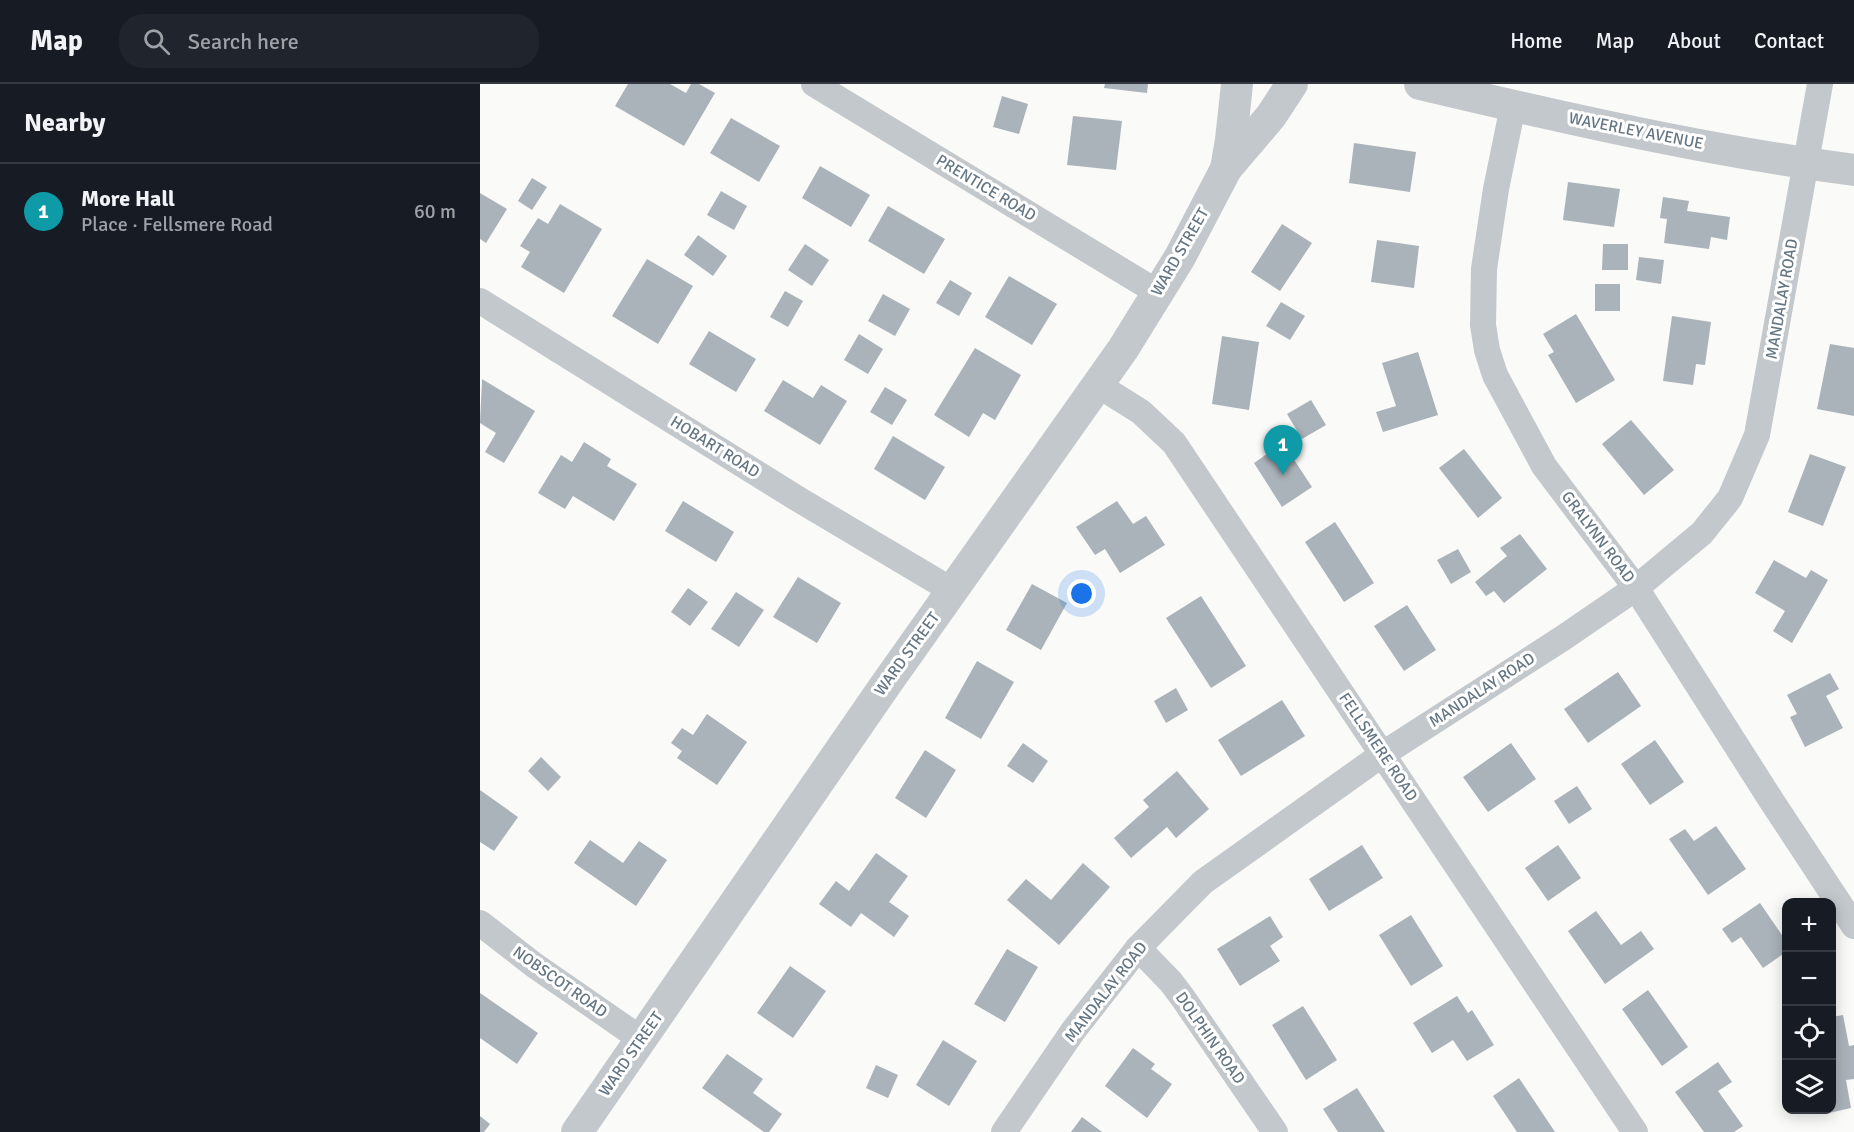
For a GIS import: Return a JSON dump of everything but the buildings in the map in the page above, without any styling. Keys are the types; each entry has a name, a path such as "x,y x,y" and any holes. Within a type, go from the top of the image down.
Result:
{"street":[{"name":"PRENTICE ROAD","path":"814,84 1157,292"},
{"name":"WARD STREET","path":"1226,170 1237,84"},
{"name":"WARD STREET","path":"577,1132 884,687 1123,350 1180,257 1226,170 1270,116 1292,84"},
{"name":"WAVERLEY AVENUE","path":"1420,84 1513,106 1807,164 1854,170"},
{"name":"MANDALAY ROAD","path":"1004,1132 1073,1031 1138,948 1203,882 1383,754 1636,588 1702,533 1730,498 1757,435 1820,84"},
{"name":"GRALYNN ROAD","path":"1513,106 1496,189 1484,269 1483,325 1487,350 1495,375 1544,466 1636,588 1854,926"},
{"name":"HOBART ROAD","path":"480,301 798,499 953,591"},
{"name":"FELLSMERE ROAD","path":"1098,385 1141,412 1174,443 1635,1132"},
{"name":"NOBSCOT ROAD","path":"480,923 534,965 641,1039"},
{"name":"DOLPHIN ROAD","path":"1138,948 1183,998 1275,1132"}],"place":[{"name":"More Hall","path":"1283,475"}]}
